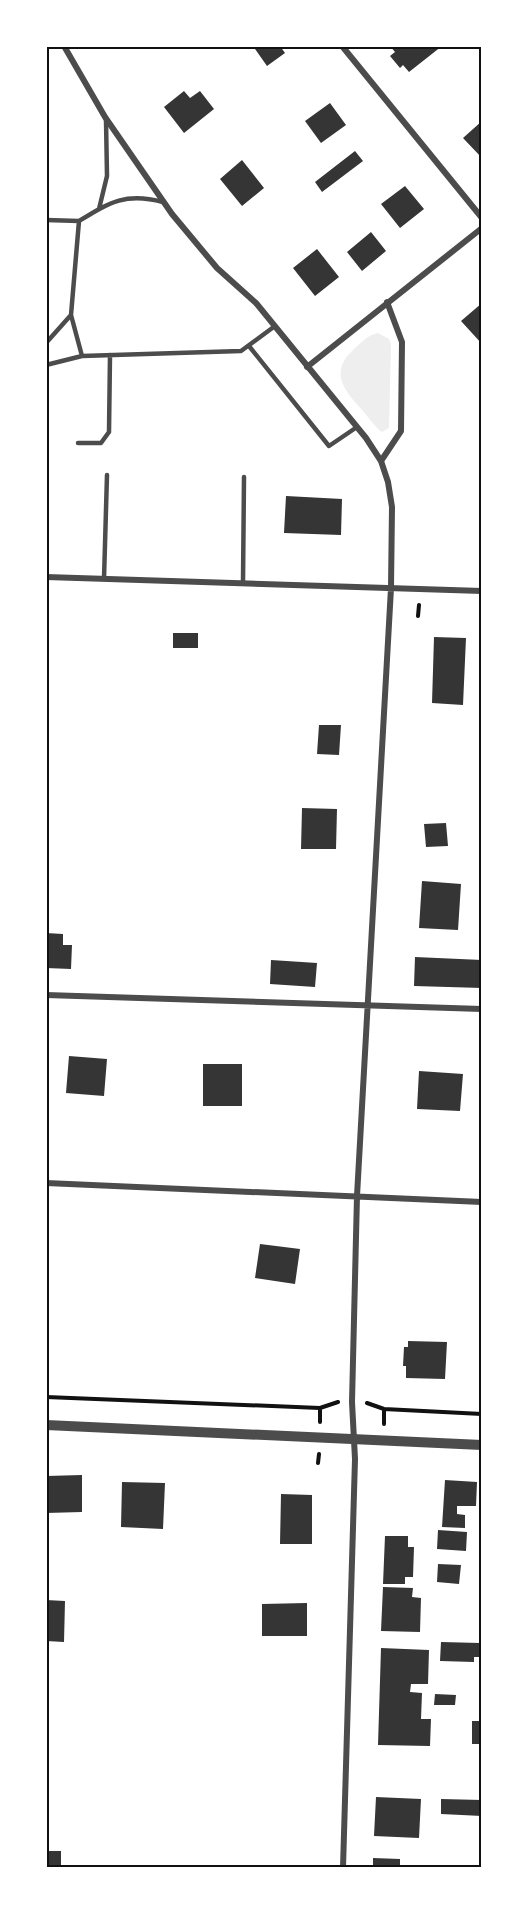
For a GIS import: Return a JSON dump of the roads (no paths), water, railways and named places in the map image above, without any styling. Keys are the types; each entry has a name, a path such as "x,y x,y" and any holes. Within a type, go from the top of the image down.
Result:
{"street":[{"path":"64,46 105,117 164,203 217,268 256,303 357,427 381,461 388,482 392,507 391,588 357,1196 352,1391 355,1459 343,1868"},
{"path":"342,46 482,218"},
{"path":"307,367 482,228"},
{"path":"381,461 401,431 402,342 387,302"},
{"path":"46,577 482,591"},
{"path":"46,995 482,1009"},
{"path":"46,1183 482,1202"},
{"path":"46,1425 482,1445"}],"lane":[{"path":"99,209 107,176 105,117"},
{"path":"46,220 79,221 107,204 127,198 144,197 164,203"},
{"path":"79,221 71,315 82,356"},
{"path":"46,343 71,315"},
{"path":"46,365 82,356 241,351 275,326"},
{"path":"249,346 329,446 357,427"},
{"path":"78,443 101,443 109,432 110,355"},
{"path":"105,579 107,475"},
{"path":"243,583 244,477"}]}
